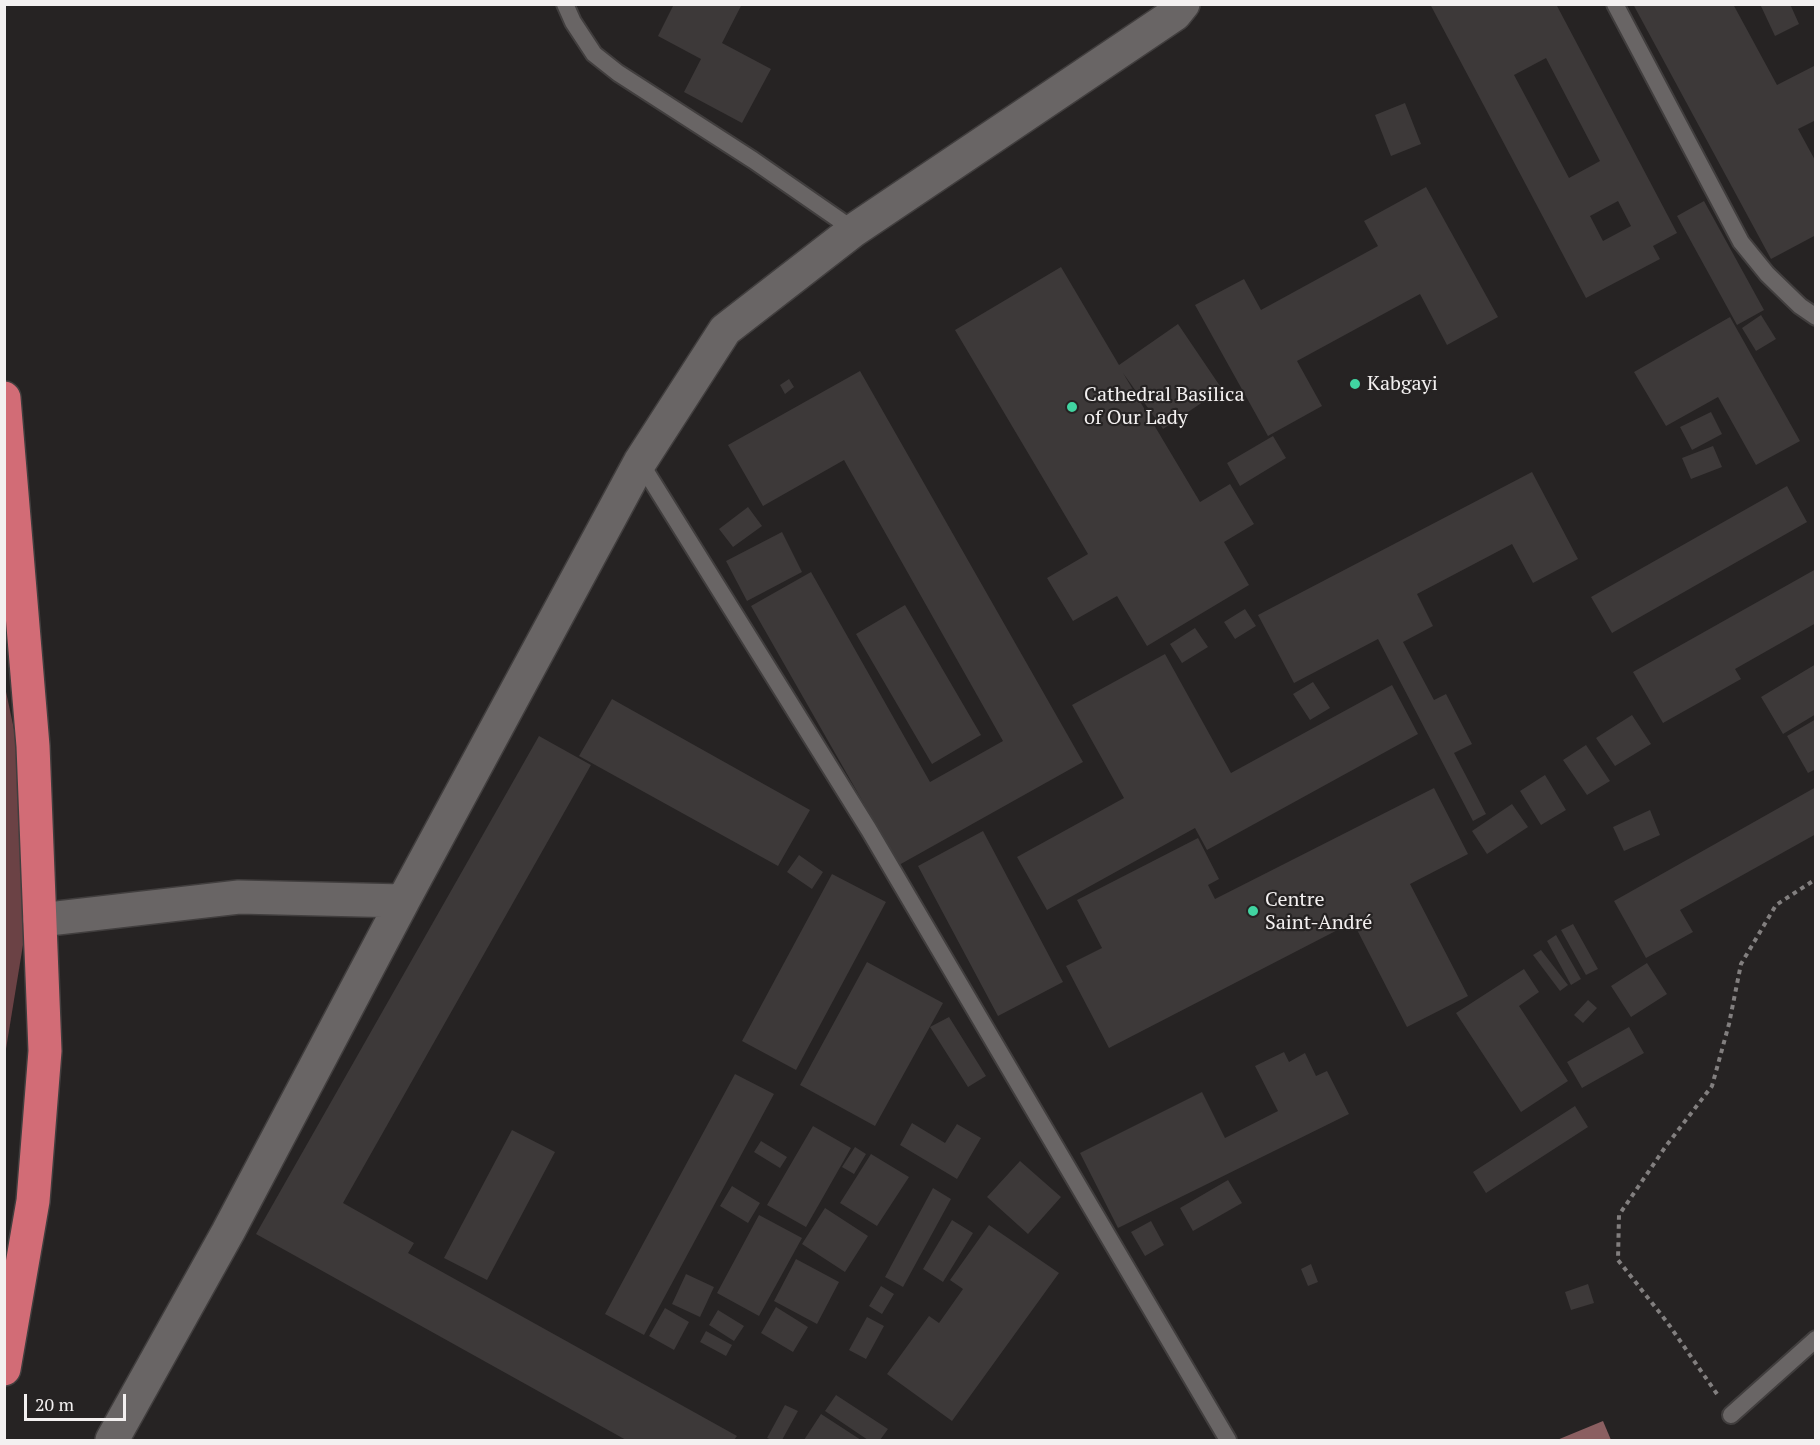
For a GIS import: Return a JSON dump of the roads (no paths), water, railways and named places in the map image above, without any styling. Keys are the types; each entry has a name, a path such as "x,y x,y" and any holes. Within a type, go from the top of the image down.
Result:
{"highway":[{"path":"4,398 33,746 45,1051 33,1201 4,1369"}],"street":[{"path":"112,1440 228,1232 403,901 640,462 725,330 855,230 1175,14 1182,4"},
{"path":"40,920 239,897 403,901"}],"lane":[{"path":"565,4 573,22 594,54 610,67 855,230"},
{"path":"1615,4 1741,242 1767,274 1800,306 1815,317"},
{"path":"640,462 869,830 1228,1440"},
{"path":"1731,1414 1815,1340"}],"place":[{"name":"Kabgayi","path":"1355,384"},
{"name":"Cathedral Basilica of Our Lady","path":"1072,407"},
{"name":"Centre Saint-André","path":"1253,911"}]}
